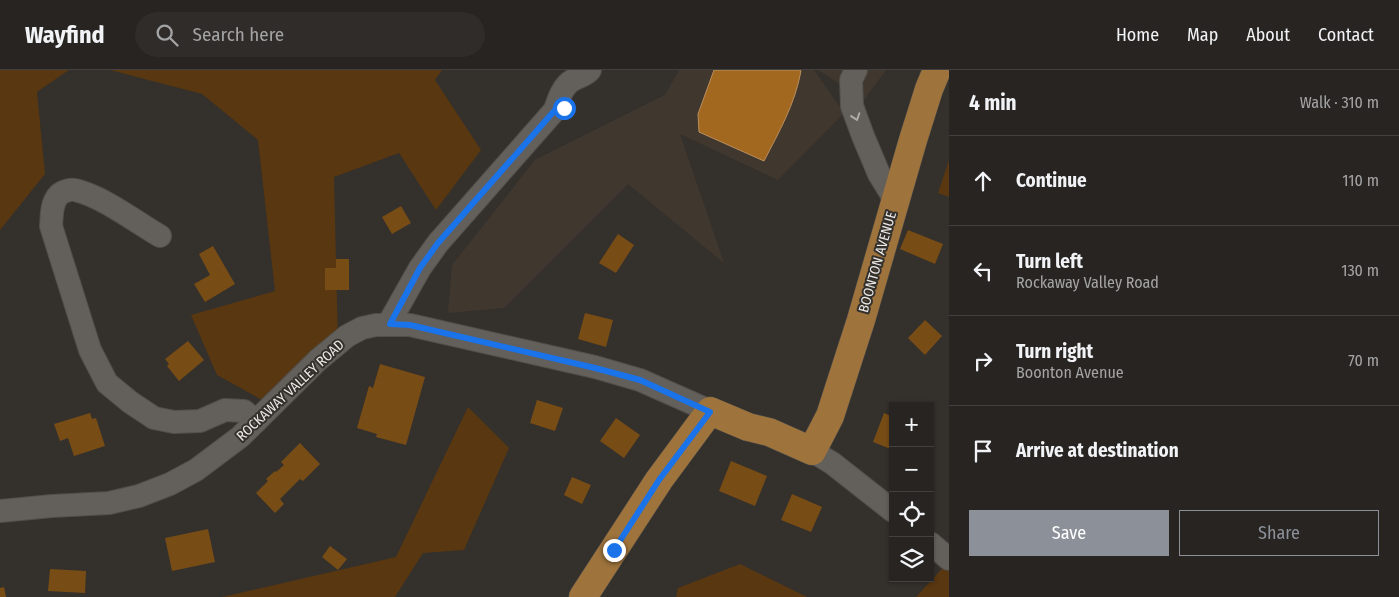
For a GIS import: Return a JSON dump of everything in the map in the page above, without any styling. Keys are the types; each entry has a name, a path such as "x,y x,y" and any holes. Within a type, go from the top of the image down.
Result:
{"main road":[{"name":"BOONTON AVENUE","path":"812,451 830,416 861,320 926,97 937,70"},
{"name":"ROCKAWAY VALLEY ROAD","path":"710,412 748,427 769,432 812,451"},
{"path":"583,597 659,480 710,412"}],"street":[{"path":"856,70 851,80 852,106 862,136 879,174 895,200"},
{"path":"390,324 420,268 438,243 555,110 558,97 570,81 588,72"},
{"path":"160,236 98,199 74,190 68,190 58,195 53,205 51,226 90,350 107,383 130,402 154,418 174,422 200,421 225,410 244,411 256,421"},
{"name":"ROCKAWAY VALLEY ROAD","path":"0,511 109,503 139,496 170,484 196,470 240,437 318,360 347,336 362,328 376,325 410,325 595,368 640,380 710,412"},
{"path":"812,451 839,469 889,508"},
{"path":"934,546 949,559"}],"shaded area":[{"path":"0,70 69,70 37,92 45,174 0,230"},
{"path":"110,70 442,70 435,80 481,150 436,210 399,153 334,177 338,344 273,406 217,375 191,315 275,291 258,140 202,94"},
{"path":"679,70 814,70 844,113 778,180 680,134 724,263 628,184 504,308 448,313 452,265 535,160 665,95"},
{"path":"714,70 801,71 791,106 764,161 699,132 698,114"},
{"path":"818,70 886,70 864,100"},
{"path":"949,160 949,197 938,193"},
{"path":"468,407 509,448 464,550 423,553 395,597 222,597 396,557"},
{"path":"949,561 949,597 916,597 930,582 934,582 934,577"},
{"path":"740,564 807,597 676,597 678,588"}],"building":[{"path":"401,206 411,223 392,234 382,217"},
{"path":"908,230 943,244 935,264 900,249"},
{"path":"618,234 634,245 616,273 599,263"},
{"path":"213,246 235,284 205,302 194,284 210,275 199,254"},
{"path":"336,259 349,259 349,290 325,290 325,268 336,268"},
{"path":"585,313 613,320 606,347 578,339"},
{"path":"925,320 942,336 925,355 908,338"},
{"path":"188,341 204,360 179,381 167,366 169,364 165,359"},
{"path":"380,364 425,377 406,445 376,437 377,434 357,428 369,386 373,388"},
{"path":"537,400 563,408 555,431 530,423"},
{"path":"90,413 92,419 96,418 105,446 74,456 68,438 60,441 54,424"},
{"path":"884,413 889,415 889,448 873,442"},
{"path":"616,418 640,435 624,458 600,441"},
{"path":"300,443 320,464 303,481 300,479 280,499 284,504 275,513 256,493 268,481 266,479 284,465 281,462"},
{"path":"731,461 767,476 755,506 719,491"},
{"path":"572,477 591,485 582,504 564,495"},
{"path":"792,494 822,507 811,532 781,520"},
{"path":"208,529 215,562 172,571 165,538"},
{"path":"330,546 347,559 338,570 322,557"},
{"path":"50,569 86,571 85,593 48,591"},
{"path":"4,587 6,597 0,597 0,588"}],"route":[{"path":"564,108 555,110 438,243 406,291 390,324 410,325 640,380 710,412 659,480 614,550"}]}
